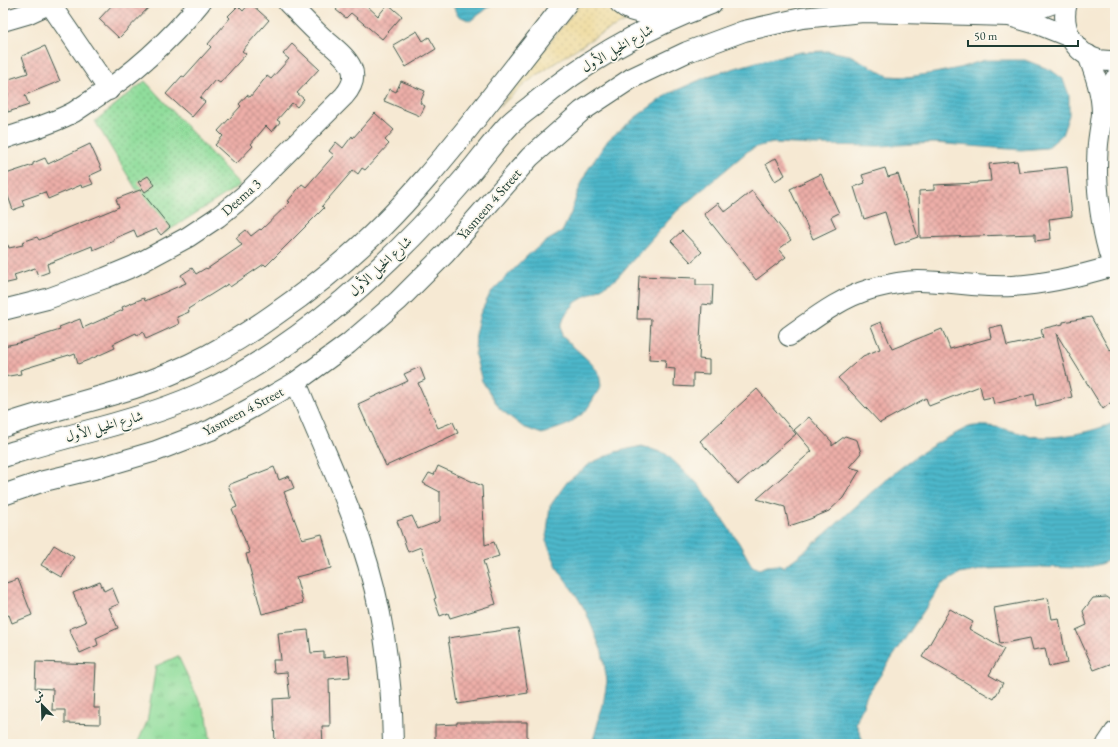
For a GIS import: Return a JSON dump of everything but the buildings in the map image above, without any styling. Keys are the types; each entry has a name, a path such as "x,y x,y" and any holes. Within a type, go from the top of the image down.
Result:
{"main road":[{"name":"شارع الخيل الأول","path":"3,426 153,381 190,365 226,347 292,302 324,278 383,225 411,196 566,3"},
{"path":"621,3 633,11 645,13 710,3"},
{"name":"شارع الخيل الأول","path":"3,456 167,408 205,392 242,373 310,326 374,274 404,245 460,184 509,125 545,95 583,67 624,42 666,21 710,3"}],"street":[{"path":"3,138 37,128 74,112 109,90 171,35 200,3"},
{"name":"Deema 3","path":"3,310 46,299 105,278 148,259 188,237 218,217 245,195 349,91 353,77 352,68 348,61 288,3"},
{"path":"1009,16 1054,3"},
{"path":"1067,3 1065,10 1066,24 1070,37 1078,48 1099,60 1115,61"},
{"path":"3,21 27,14 50,4 109,90"},
{"name":"Yasmeen 4 Street","path":"3,495 44,481 98,468 163,448 211,430 253,408 296,382 348,344 398,301 445,254 530,157 582,111 632,78 687,52 729,36 744,31 802,18 862,12 1009,16"},
{"path":"1009,16 1040,25 1070,37"},
{"path":"1088,55 1098,84 1102,114"},
{"path":"789,336 846,298 894,284 918,281 977,286 1012,286 1046,283 1114,268 1105,236 1097,175 1098,145 1102,114 1115,80"},
{"path":"296,382 346,501 361,542 373,583 389,668 393,744"},
{"path":"1107,744 1115,732"}],"green space":[{"path":"145,81 240,185 163,234 95,121"},
{"path":"178,656 207,717 211,744 137,744 147,722 156,666"}],"sand":[{"path":"581,3 607,3 616,13 627,21 598,35 568,54 526,83 499,107"}],"water":[{"path":"452,3 493,3 470,21 457,15"},
{"path":"827,51 850,55 888,76 907,77 959,68 985,60 1025,60 1051,70 1063,79 1069,95 1069,115 1062,135 1047,148 1021,150 934,143 880,146 774,143 759,146 748,151 677,211 615,280 576,302 565,315 561,327 562,336 590,362 599,373 601,386 585,412 567,425 542,434 523,427 500,409 482,381 475,355 476,330 480,314 491,292 528,255 545,242 562,232 587,171 608,140 636,117 668,94 711,75 760,61 801,52"},
{"path":"1115,422 1115,557 1101,564 1084,568 1038,567 986,569 960,574 942,584 867,695 856,723 864,744 592,744 603,705 607,681 602,652 586,612 558,569 546,541 550,506 567,482 591,463 615,452 642,446 666,454 699,485 739,543 752,566 760,569 767,566 778,565 783,567 805,551 907,463 929,448 967,428 972,426 990,426 1032,436 1051,437 1085,432"}]}
